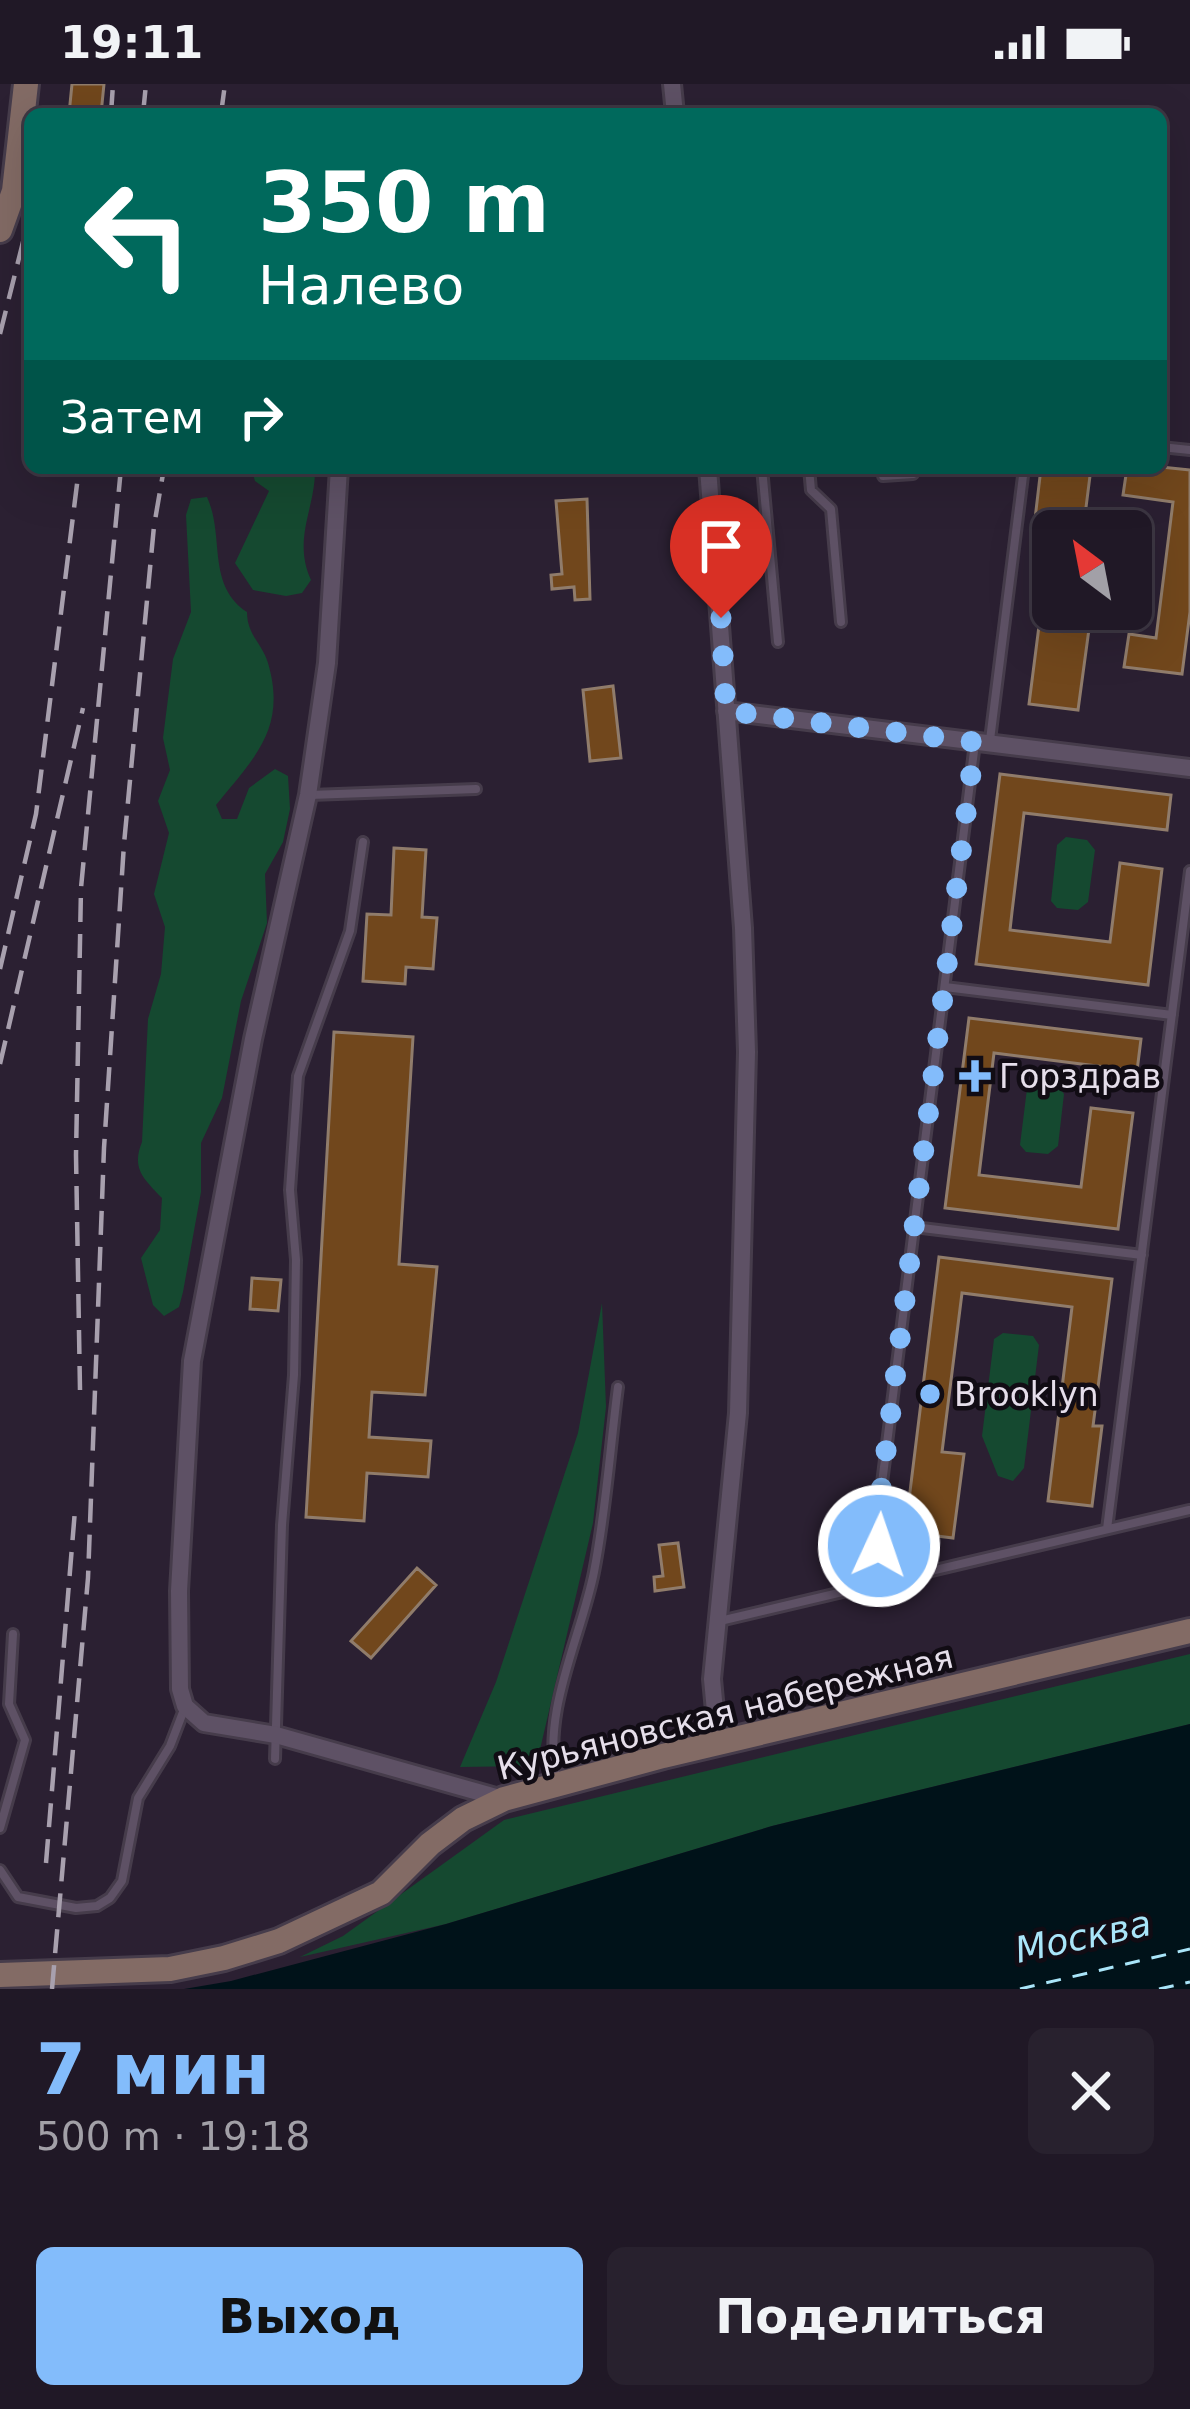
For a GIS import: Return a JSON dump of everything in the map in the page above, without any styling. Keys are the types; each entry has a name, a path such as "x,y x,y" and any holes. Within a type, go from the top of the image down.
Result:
{"main road":[{"path":"0,230 14,191 26,84"},
{"name":"Курьяновская набережная","path":"0,1971 170,1969 279,1942 381,1892 430,1844 464,1819 504,1799 557,1782 1190,1631"}],"street":[{"path":"339,474 327,663 308,795 253,1039 192,1360 179,1591 180,1689 185,1706 204,1723 276,1735 504,1799"},
{"path":"708,474 742,928 747,1097 738,1413 712,1679 718,1743"},
{"path":"726,711 1190,768"}],"lane":[{"path":"763,474 778,642"},
{"path":"810,474 811,490 831,509 841,622"},
{"path":"883,474 914,474"},
{"path":"881,1582 878,1515 944,987 1023,474"},
{"path":"308,795 476,790"},
{"path":"275,1759 282,1525 294,1375 296,1260 290,1190 298,1076 350,931 363,842"},
{"path":"1107,1529 1190,871"},
{"path":"944,987 1172,1016"},
{"path":"914,1227 1142,1255"},
{"path":"557,1782 552,1761 555,1731 596,1565 618,1387"},
{"path":"718,1621 1189,1510"},
{"path":"0,1828 25,1740 9,1705 14,1634"},
{"path":"0,1870 18,1897 76,1908 97,1906 110,1898 122,1881 138,1798 170,1746 185,1706"}],"green space":[{"path":"253,474 315,474 304,537 311,580 302,593 286,596 253,590 235,563 269,491"},
{"path":"207,497 221,574 234,601 247,612 273,686 264,740 216,805 222,819 237,819 249,788 275,769 288,776 290,809 283,842 265,874 267,923 241,1001 222,1098 201,1143 201,1192 183,1292 179,1307 164,1316 153,1305 141,1258 160,1230 162,1198 145,1179 138,1159 148,1019 161,974 165,927 154,894 169,833 158,801 170,770 163,738 173,659 191,612 186,515 191,499"},
{"path":"1066,837 1087,840 1095,850 1088,902 1078,910 1057,908 1051,901 1057,845"},
{"path":"1035,1081 1057,1084 1064,1094 1058,1146 1048,1154 1026,1152 1020,1145 1027,1089"},
{"path":"602,1303 606,1407 593,1523 538,1758 519,1766 460,1767 496,1682 578,1433"},
{"path":"1003,1333 1033,1336 1039,1345 1024,1468 1013,1481 998,1476 982,1436 994,1339"},
{"path":"1190,1654 1190,1724 772,1826 446,1924 300,1957 343,1936 504,1820"}],"water":[{"name":"Москва","path":"1190,1724 1190,1989 184,1989 446,1924 772,1826"}],"building":[{"path":"72,84 104,84 102,108 70,108"},
{"path":"1167,468 1190,470 1190,612 1182,674 1124,667 1129,634 1156,638 1173,502 1123,495 1126,474 1167,474"},
{"path":"1040,474 1090,474 1086,510 1036,510"},
{"path":"587,499 590,599 575,600 574,587 552,589 551,575 562,574 556,501"},
{"path":"1038,630 1089,630 1078,710 1029,704"},
{"path":"613,686 621,758 590,761 583,690"},
{"path":"1000,774 1171,795 1167,830 1024,813 1012,912 1010,930 1110,942 1120,863 1162,869 1148,985 976,964"},
{"path":"394,848 426,850 422,917 437,918 433,969 406,967 405,984 363,981 367,914 391,915"},
{"path":"969,1018 1141,1039 1137,1071 994,1053 979,1175 1081,1187 1091,1108 1133,1113 1118,1229 945,1208"},
{"path":"334,1032 413,1037 399,1264 437,1267 425,1395 372,1392 369,1437 431,1441 428,1477 367,1473 364,1521 306,1517"},
{"path":"939,1257 1112,1279 1093,1426 1102,1426 1092,1506 1048,1501 1072,1307 962,1293 942,1452 964,1454 953,1538 905,1532"},
{"path":"252,1278 281,1280 278,1311 250,1309"},
{"path":"678,1543 684,1587 655,1591 654,1577 663,1576 659,1545"},
{"path":"417,1568 436,1585 371,1658 351,1641"}],"ferry route":[{"path":"1020,1989 1190,1949"},
{"path":"1159,1989 1190,1982"}],"railway":[{"path":"111,108 113,84"},
{"path":"144,108 146,84"},
{"path":"222,108 225,84"},
{"path":"0,334 24,238"},
{"path":"0,969 36,814 78,474"},
{"path":"80,1390 76,1155 81,888 120,474"},
{"path":"52,1989 88,1578 104,1148 124,844 163,474"},
{"path":"0,1064 83,708"},
{"path":"46,1863 75,1510"}],"place":[{"name":"Горздрав","path":"975,1076"},
{"name":"Brooklyn","path":"930,1394"}],"route":[{"path":"721,618 726,711 975,742 878,1515 879,1546"}]}
